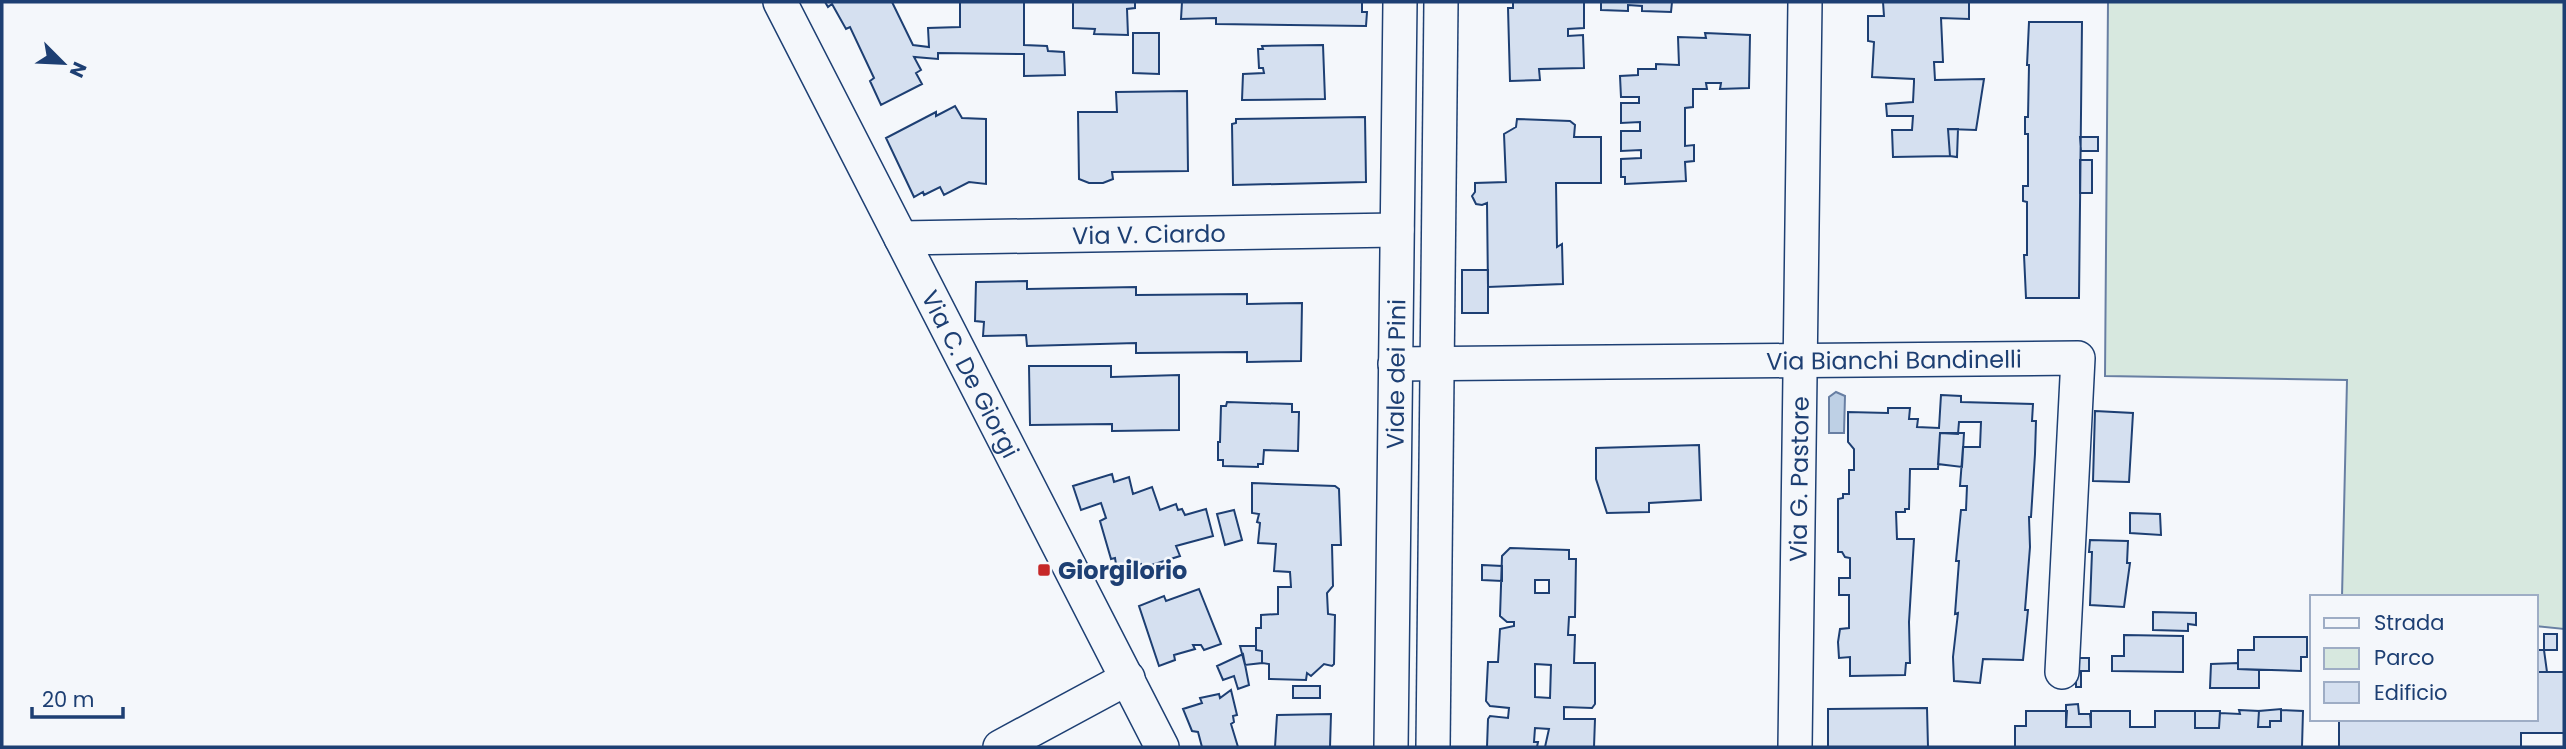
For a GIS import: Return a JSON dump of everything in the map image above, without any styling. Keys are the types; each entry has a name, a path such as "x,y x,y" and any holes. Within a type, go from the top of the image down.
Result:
{"street":[{"name":"Via C. De Giorgi","path":"780,2 1163,747"},
{"name":"Viale dei Pini","path":"1391,747 1400,2"},
{"name":"Viale dei Pini","path":"1433,747 1441,2"},
{"name":"Via G. Pastore","path":"1795,747 1805,2"},
{"name":"Via V. Ciardo","path":"901,238 1397,230"},
{"name":"Via Bianchi Bandinelli","path":"1395,364 2078,358 2062,673"},
{"path":"1000,747 1128,678"}],"green space":[{"path":"2108,2 2564,2 2564,629 2538,626 2538,595 2342,595 2347,380 2105,376"}],"water":[{"path":"1836,392 1845,396 1844,433 1829,433 1829,397"}],"building":[{"path":"825,2 892,2 913,45 929,47 928,28 960,27 960,2 1024,2 1024,45 1047,46 1048,51 1064,52 1065,75 1024,76 1024,54 938,53 938,59 914,57 921,70 916,73 922,84 881,105 870,81 874,78 850,27 846,29 832,4 828,7"},
{"path":"1073,2 1135,2 1135,8 1127,9 1128,35 1094,34 1095,29 1073,28"},
{"path":"1182,2 1362,2 1362,12 1367,12 1366,26 1216,24 1216,18 1181,19"},
{"path":"1513,2 1584,2 1584,28 1568,29 1568,36 1583,35 1584,68 1539,69 1540,80 1510,81 1508,8 1513,8"},
{"path":"1601,2 1672,2 1671,12 1642,11 1642,6 1628,5 1628,11 1601,10"},
{"path":"1883,2 1969,2 1969,19 1941,18 1943,62 1934,62 1935,80 1984,79 1976,130 1948,129 1950,156 1893,157 1892,130 1912,130 1913,116 1887,116 1886,104 1913,102 1914,79 1872,77 1874,42 1868,41 1868,16 1884,16"},
{"path":"2029,22 2082,22 2079,298 2026,298 2024,255 2027,255 2027,202 2023,201 2023,186 2028,186 2028,134 2025,134 2025,117 2028,117"},
{"path":"1133,33 1159,33 1159,74 1133,73"},
{"path":"1705,33 1750,35 1749,88 1720,89 1721,83 1706,83 1707,89 1693,89 1693,107 1685,108 1685,146 1694,145 1694,161 1685,162 1686,181 1625,184 1625,177 1621,177 1621,159 1641,158 1641,150 1621,151 1621,131 1640,131 1640,122 1621,123 1621,103 1639,103 1639,97 1621,97 1620,76 1638,75 1638,69 1656,69 1656,64 1679,65 1678,37 1706,38"},
{"path":"1323,45 1325,99 1242,100 1243,74 1264,73 1263,68 1259,68 1258,49 1263,49 1262,46"},
{"path":"1187,91 1188,171 1112,172 1113,179 1103,183 1089,183 1079,179 1078,112 1117,112 1116,92"},
{"path":"955,106 962,118 986,119 986,184 969,182 944,195 940,187 914,197 886,138 936,112 936,116"},
{"path":"1365,117 1366,182 1233,185 1232,124 1236,123 1236,119"},
{"path":"1517,119 1570,121 1575,125 1574,137 1601,137 1601,183 1556,183 1557,247 1562,244 1563,284 1488,287 1487,203 1476,204 1472,196 1475,183 1506,182 1504,134 1516,127"},
{"path":"1948,129 1958,129 1957,157 1950,156"},
{"path":"2080,137 2098,137 2098,151 2081,151"},
{"path":"2080,160 2092,160 2092,193 2080,193"},
{"path":"1462,270 1488,270 1488,313 1462,313"},
{"path":"1027,281 1027,289 1136,287 1136,295 1247,294 1247,304 1302,303 1301,361 1247,362 1247,352 1136,353 1136,343 1027,346 1026,335 983,336 984,322 975,321 976,282"},
{"path":"1029,366 1111,366 1111,377 1179,375 1179,430 1112,431 1112,424 1030,425"},
{"path":"1941,395 1961,396 1961,402 2033,404 2032,421 2036,421 2035,454 2029,517 2030,547 2025,610 2028,610 2023,660 1983,659 1980,683 1954,681 1959,561 1956,561 1961,510 1966,510 1967,486 1960,486 1963,447 1980,447 1981,422 1959,422 1958,434 1940,433 1938,469 1910,469 1909,509 1896,512 1897,539 1914,539 1909,622 1910,663 1906,663 1905,675 1850,676 1850,657 1839,658 1838,642 1840,629 1849,628 1849,595 1839,595 1839,578 1850,578 1850,558 1838,552 1838,499 1843,498 1843,494 1849,494 1849,470 1854,470 1854,449 1848,442 1848,412 1888,413 1888,408 1910,408 1909,419 1918,419 1917,427 1939,428"},
{"path":"1227,402 1292,404 1292,412 1299,412 1298,451 1264,450 1263,464 1258,464 1258,467 1223,466 1223,460 1218,460 1218,442 1221,406 1226,406"},
{"path":"2095,411 2133,413 2129,482 2093,481"},
{"path":"1940,433 1964,433 1962,467 1938,464"},
{"path":"1699,445 1701,500 1649,503 1649,512 1607,513 1596,479 1596,448"},
{"path":"1112,474 1114,482 1129,477 1133,494 1152,487 1160,510 1176,504 1178,510 1182,509 1185,515 1206,509 1213,536 1176,546 1180,556 1142,568 1141,564 1117,570 1100,521 1106,518 1101,503 1081,510 1073,486"},
{"path":"1252,483 1335,486 1339,489 1341,545 1332,545 1333,586 1327,593 1328,614 1335,615 1334,664 1324,664 1311,676 1307,673 1306,680 1269,679 1269,664 1262,663 1262,651 1256,650 1256,628 1261,628 1261,615 1278,614 1278,587 1291,587 1290,572 1274,571 1276,544 1258,543 1260,523 1257,522 1259,514 1252,513"},
{"path":"1234,510 1242,540 1225,545 1217,514"},
{"path":"2130,513 2160,514 2161,535 2130,533"},
{"path":"2090,540 2128,541 2127,563 2130,563 2124,607 2090,605"},
{"path":"1510,548 1569,550 1569,559 1576,559 1575,617 1569,617 1568,635 1575,635 1574,663 1595,663 1595,704 1592,708 1564,707 1564,719 1595,719 1594,747 1545,747 1549,729 1535,728 1534,742 1538,742 1537,747 1487,747 1488,719 1490,716 1508,718 1509,708 1490,706 1486,701 1488,662 1498,662 1500,629 1514,626 1514,622 1507,622 1500,616 1502,556","holes":["1535,580 1549,580 1549,593 1535,593","1535,664 1551,665 1550,698 1535,697"]},
{"path":"1482,565 1502,566 1502,581 1482,580"},
{"path":"1199,589 1221,644 1204,650 1201,645 1193,645 1195,649 1174,655 1175,660 1159,666 1139,606 1164,596 1166,601"},
{"path":"2153,612 2196,613 2196,625 2188,624 2188,631 2153,630"},
{"path":"2544,634 2557,634 2557,650 2544,650"},
{"path":"2124,635 2183,636 2183,672 2112,671 2112,656 2124,656"},
{"path":"2254,637 2307,637 2307,657 2301,657 2301,671 2238,669 2238,650 2254,650"},
{"path":"1240,646 1256,646 1256,650 1262,651 1262,663 1245,665"},
{"path":"2538,650 2544,650 2547,672 2538,672"},
{"path":"1243,654 1249,685 1238,689 1234,676 1223,680 1217,666"},
{"path":"2076,658 2089,658 2089,671 2081,671 2081,687 2076,687"},
{"path":"2238,663 2238,669 2259,670 2259,688 2210,688 2211,664"},
{"path":"2538,672 2564,672 2564,733 2521,733 2521,747 2339,747 2339,721 2538,721"},
{"path":"1293,686 1320,686 1320,698 1293,698"},
{"path":"1231,690 1237,715 1233,716 1234,722 1231,724 1238,747 1202,747 1198,732 1192,731 1183,709 1202,703 1200,698 1219,694 1220,698"},
{"path":"2078,704 2079,714 2090,714 2091,727 2066,727 2066,705"},
{"path":"1927,708 1928,747 1828,747 1828,709"},
{"path":"2281,709 2281,721 2270,721 2270,727 2258,727 2259,711"},
{"path":"2239,710 2259,711 2258,727 2270,727 2270,721 2281,721 2281,710 2303,711 2302,747 2015,747 2015,726 2026,726 2026,711 2067,711 2066,727 2091,727 2091,711 2130,711 2130,727 2155,727 2155,711 2195,711 2195,728 2219,728 2220,713 2240,714"},
{"path":"2195,711 2220,711 2219,728 2195,728"},
{"path":"1331,714 1330,747 1275,747 1277,715"}],"place":[{"name":"Giorgilorio","path":"1044,570"}]}
